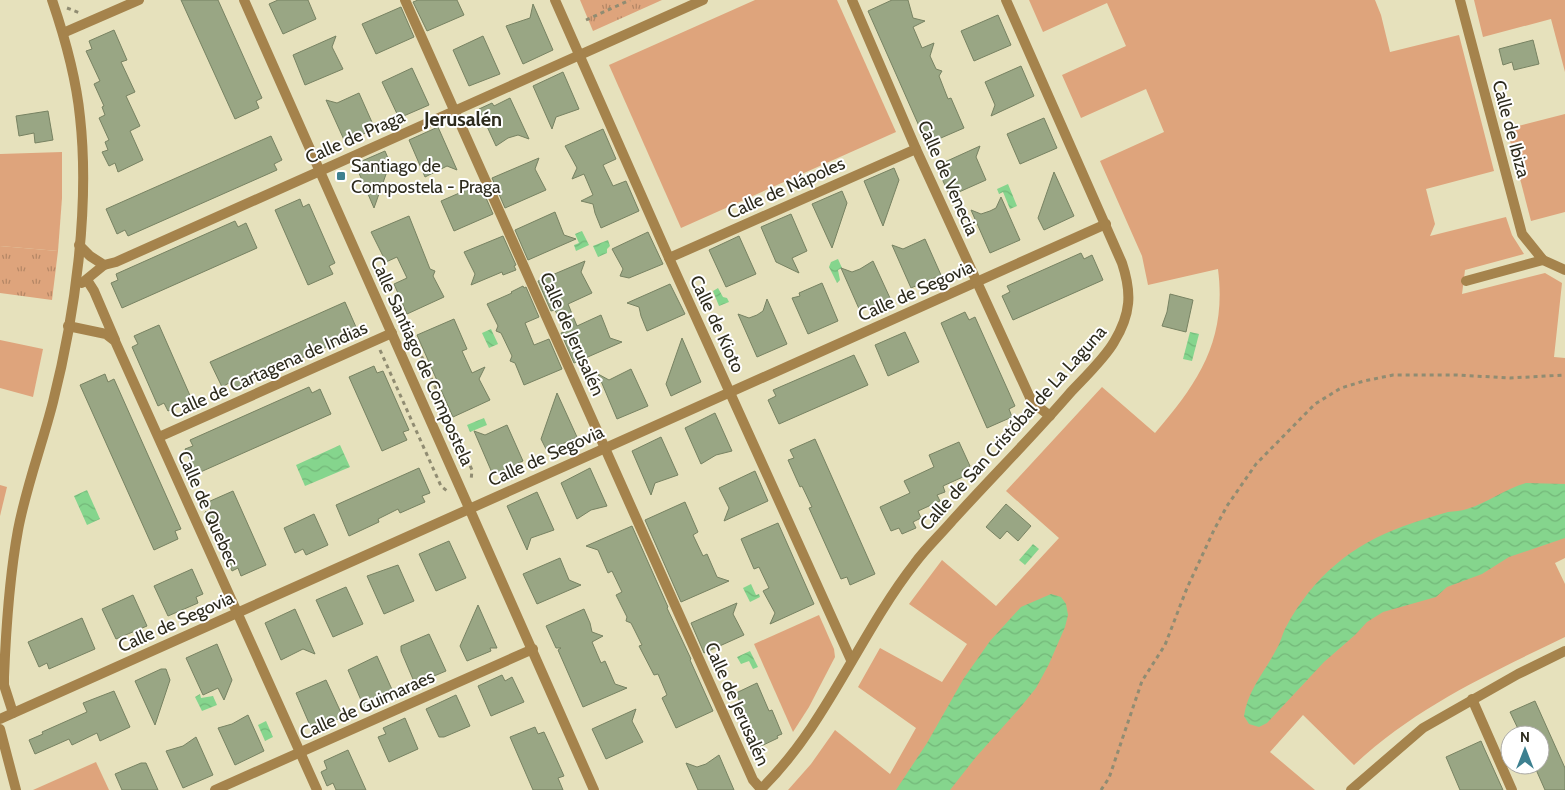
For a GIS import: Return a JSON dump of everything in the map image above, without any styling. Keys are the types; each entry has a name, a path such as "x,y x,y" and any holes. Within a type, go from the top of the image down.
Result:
{"street":[{"path":"13,713 4,684 4,677 8,604 14,555 30,480 53,402 68,326 79,245 82,183 81,133 75,84 63,33 52,0"},
{"path":"63,33 138,0"},
{"name":"Calle Santiago de Compostela","path":"244,0 594,790"},
{"name":"Calle de Jerusalén","path":"405,0 753,780 760,790"},
{"name":"Calle de Kioto","path":"555,0 669,258 851,660"},
{"name":"Calle de Praga","path":"104,265 125,258 703,0"},
{"name":"Calle de Venecia","path":"852,0 916,148 1032,402 1050,416"},
{"name":"Calle de San Cristóbal de La Laguna","path":"760,790 784,765 824,710 851,660 891,596 917,561 1050,416 1113,344 1126,316 1129,295 1128,281 1122,263 1006,0"},
{"name":"Calle de Ibiza","path":"1460,0 1522,234 1543,260 1565,270"},
{"name":"Calle de Nápoles","path":"669,258 916,148"},
{"name":"Calle de Segovia","path":"0,719 1106,224"},
{"path":"74,288 87,280 104,265 90,256 79,245"},
{"path":"1466,281 1543,260"},
{"name":"Calle de Quebec","path":"87,280 94,291 316,790"},
{"path":"68,326 106,334 115,341"},
{"name":"Calle de Cartagena de Indias","path":"159,437 392,333"},
{"name":"Calle de Guimaraes","path":"215,790 533,649"},
{"path":"1354,789 1423,728 1472,699 1565,651"},
{"path":"1472,699 1512,790"},
{"path":"0,729 16,790"}],"path":[{"path":"586,20 630,0"},
{"path":"64,6 82,14"},
{"path":"394,309 402,312 472,470 471,482"},
{"path":"379,347 441,486 449,492"},
{"path":"1101,790 1109,778 1142,681 1165,645 1187,588 1222,514 1256,464 1315,404 1341,388 1364,381 1393,376 1457,375 1510,378 1565,375"}],"green space":[{"path":"580,0 662,0 593,31"},
{"path":"755,0 837,0 896,132 681,228 609,65"},
{"path":"1029,0 1375,0 1381,15 1390,52 1459,35 1494,171 1426,189 1435,224 1430,236 1506,217 1512,235 1524,254 1465,270 1462,294 1545,273 1562,283 1554,357 1565,358 1565,558 1555,563 1565,584 1565,637 1481,678 1428,708 1378,744 1354,765 1303,715 1270,752 1315,790 788,790 811,764 835,730 890,774 916,728 858,687 880,648 942,682 967,644 909,604 942,560 996,606 1059,538 1006,491 1102,387 1155,433 1185,396 1197,377 1214,339 1220,294 1218,269 1148,285 1142,256 1100,161 1164,132 1146,89 1081,118 1062,75 1126,46 1107,3 1043,32"},
{"path":"1474,0 1565,0 1565,72 1551,19 1483,37"},
{"path":"1565,114 1565,212 1531,221 1507,129"},
{"path":"62,152 62,198 58,251 0,246 0,154"},
{"path":"0,246 58,251 52,300 0,293"},
{"path":"0,340 43,349 33,397 0,388"},
{"path":"0,485 7,487 0,516"},
{"path":"819,615 834,649 835,657 809,707 793,732 754,644"},
{"path":"96,762 109,790 33,790"}],"water":[{"path":"1008,184 1017,206 1010,209 1003,192 999,194 997,189"},
{"path":"582,231 589,245 576,251 574,245 579,243 575,234"},
{"path":"608,240 610,246 607,249 607,253 598,257 593,246"},
{"path":"838,259 842,268 838,270 840,280 837,283 829,267 831,262"},
{"path":"718,288 723,297 727,298 729,302 719,306 713,291"},
{"path":"491,329 498,344 489,348 482,333"},
{"path":"1190,332 1199,334 1192,361 1183,359"},
{"path":"484,418 487,425 470,432 467,425"},
{"path":"340,445 350,467 305,486 296,465"},
{"path":"1526,483 1565,484 1565,538 1509,557 1482,574 1447,587 1436,597 1383,612 1367,622 1324,662 1267,723 1259,727 1249,724 1244,716 1249,697 1278,646 1286,627 1308,593 1335,565 1350,553 1385,534 1431,517 1465,510"},
{"path":"87,490 100,519 87,525 74,496"},
{"path":"1033,544 1039,549 1025,565 1019,560"},
{"path":"751,584 756,595 759,594 760,597 750,602 743,588"},
{"path":"1051,594 1061,597 1066,604 1068,615 1065,627 1049,664 1036,688 950,790 896,790 927,743 964,678 990,641 1021,607"},
{"path":"750,651 758,667 753,669 749,661 741,664 737,657"},
{"path":"200,694 201,698 213,696 217,705 202,711 195,697"},
{"path":"266,721 273,737 265,741 258,725"}],"building":[{"path":"181,0 218,0 262,98 256,101 259,108 235,119"},
{"path":"278,0 308,0 316,19 283,34 269,4"},
{"path":"418,0 457,0 464,15 427,31 413,2"},
{"path":"892,0 908,0 913,18 925,21 913,27 922,48 934,43 930,56 936,69 942,71 939,76 948,99 951,98 964,128 927,144 868,11"},
{"path":"533,4 553,50 523,64 506,26 530,18"},
{"path":"401,7 414,37 376,54 362,24"},
{"path":"998,15 1011,45 974,61 961,31"},
{"path":"114,30 127,60 121,62 135,92 126,96 140,126 130,131 143,160 118,172 115,163 109,166 102,152 108,150 105,142 109,140 99,118 105,115 102,107 104,106 94,84 100,81 86,51 92,49 89,41"},
{"path":"336,36 332,47 343,69 305,85 293,55"},
{"path":"483,36 500,74 469,86 453,50"},
{"path":"1533,40 1539,64 1514,70 1512,62 1503,65 1499,49"},
{"path":"1021,66 1034,96 991,116 995,105 985,82"},
{"path":"412,68 429,105 399,118 382,82"},
{"path":"563,72 579,109 556,117 552,129 533,86"},
{"path":"359,93 375,129 345,142 326,100 337,103"},
{"path":"510,98 529,139 518,135 508,138 496,146 479,109 492,103 494,106"},
{"path":"48,111 53,140 35,143 34,133 19,136 16,116"},
{"path":"1044,118 1057,148 1020,164 1007,134"},
{"path":"438,127 457,170 447,166 425,177 409,140"},
{"path":"603,129 616,159 603,165 613,186 626,181 639,211 601,228 593,204 581,201 593,195 584,174 572,179 577,168 565,146"},
{"path":"271,136 282,160 274,164 277,170 128,236 125,230 117,234 106,209"},
{"path":"980,146 976,157 986,180 950,196 936,166"},
{"path":"385,151 390,163 374,208 355,164"},
{"path":"539,158 535,169 546,190 505,208 492,178"},
{"path":"894,168 899,180 883,226 864,181"},
{"path":"1054,172 1074,216 1044,230 1038,218"},
{"path":"480,184 493,214 454,231 441,201"},
{"path":"842,191 847,203 832,248 812,204"},
{"path":"1001,197 1020,240 990,253 971,210 981,214 990,211 996,208"},
{"path":"300,199 303,207 309,204 335,263 329,266 333,274 308,285 275,210"},
{"path":"555,212 564,235 576,239 528,260 515,230"},
{"path":"791,214 807,251 792,258 799,273 776,262 761,227"},
{"path":"409,216 430,269 435,271 433,276 444,297 407,314 394,284 407,278 397,257 386,262 371,232"},
{"path":"235,221 238,227 246,223 257,248 122,308 111,283 118,280 116,274"},
{"path":"648,232 663,264 629,278 620,276 623,269 612,249"},
{"path":"503,236 516,265 514,266 516,270 503,275 502,272 471,285 475,274 464,252"},
{"path":"739,236 756,274 726,287 709,250"},
{"path":"925,239 941,275 911,288 892,245 903,249"},
{"path":"1081,253 1084,259 1092,255 1103,280 1013,320 1002,296 1010,292 1007,286"},
{"path":"585,261 581,272 592,293 568,304 577,326 601,315 610,338 622,342 574,363 561,333 565,332 555,310 551,311 538,281"},
{"path":"873,261 890,298 860,311 841,268 852,272"},
{"path":"822,283 838,321 808,334 792,298 800,296 799,293"},
{"path":"670,284 685,314 647,331 639,307 627,303"},
{"path":"523,286 524,288 526,287 539,317 525,323 534,345 549,339 562,369 524,385 515,363 510,361 512,356 501,333 496,331 498,326 487,304"},
{"path":"1170,294 1193,300 1186,332 1162,326"},
{"path":"767,299 787,344 757,357 738,314 749,318 757,315 763,311"},
{"path":"345,302 356,327 348,330 351,336 232,389 229,383 222,387 210,362"},
{"path":"965,312 969,320 975,317 1015,406 1009,409 1012,417 987,428 941,323"},
{"path":"454,319 467,349 462,351 472,373 485,367 479,379 490,400 453,417 417,335"},
{"path":"159,325 192,400 168,411 164,403 158,406 132,347 138,344 134,336"},
{"path":"905,332 919,362 888,376 875,345"},
{"path":"682,338 701,382 671,396 666,384"},
{"path":"854,355 868,385 779,424 768,400 776,396 773,390"},
{"path":"374,366 377,373 383,371 409,430 403,432 407,440 382,451 349,377"},
{"path":"631,369 648,406 617,419 598,374 609,380"},
{"path":"105,374 108,382 114,379 181,529 175,531 178,539 154,550 80,385"},
{"path":"309,387 312,393 320,389 331,414 196,474 185,449 193,446 190,440"},
{"path":"557,393 577,437 547,451 541,439"},
{"path":"715,413 732,451 716,455 701,464 685,428"},
{"path":"507,425 523,461 493,475 474,431 485,435"},
{"path":"661,437 678,475 655,483 651,495 632,451"},
{"path":"815,439 875,574 850,585 847,577 841,579 809,508 812,507 802,486 800,487 788,460 794,458 790,450"},
{"path":"959,442 970,466 962,470 965,476 943,486 945,492 937,495 940,501 918,511 921,518 913,522 916,528 902,534 899,528 891,531 880,507 910,493 904,481 934,467 929,455"},
{"path":"419,468 430,493 422,496 425,502 400,513 398,509 378,519 379,522 349,536 336,505"},
{"path":"590,468 607,506 591,510 577,519 561,483"},
{"path":"755,471 768,501 724,521 729,508 719,488"},
{"path":"233,491 266,565 241,576 238,568 232,571 205,512 211,510 208,502"},
{"path":"537,492 554,530 531,538 527,550 507,506"},
{"path":"685,502 698,532 693,535 703,556 707,554 717,577 729,581 681,602 645,520"},
{"path":"1006,504 1031,526 1018,541 1007,531 1000,539 986,527"},
{"path":"314,514 328,545 306,555 303,549 295,553 284,528"},
{"path":"778,523 814,604 770,624 775,613 763,591 769,588 759,567 754,569 741,539"},
{"path":"632,526 713,711 676,728 662,698 667,695 658,674 654,675 639,646 642,645 631,623 626,621 627,617 616,595 622,592 612,571 608,573 598,550 586,546"},
{"path":"449,541 466,578 436,591 419,554"},
{"path":"560,558 569,580 581,585 537,604 523,574"},
{"path":"398,565 414,601 384,614 367,576"},
{"path":"192,569 203,594 196,597 198,603 168,616 154,586"},
{"path":"346,587 363,624 333,637 316,600"},
{"path":"133,595 147,626 116,639 102,609"},
{"path":"737,603 733,614 744,635 704,653 691,623"},
{"path":"478,605 497,648 490,648 491,651 467,661 460,646"},
{"path":"295,609 315,654 303,649 281,660 265,623"},
{"path":"584,609 592,632 603,636 592,642 601,663 605,661 615,684 627,688 583,707 558,650 561,648 556,648 546,626"},
{"path":"82,618 95,649 49,669 47,663 39,667 28,642"},
{"path":"429,634 446,671 415,684 401,651 401,646"},
{"path":"217,644 232,680 224,700 218,688 203,695 186,658"},
{"path":"377,656 394,694 364,707 348,670"},
{"path":"161,669 166,669 170,680 155,725 135,681"},
{"path":"502,675 505,681 512,677 524,702 491,716 478,686"},
{"path":"326,680 343,717 312,730 296,693"},
{"path":"757,683 769,711 772,710 782,734 777,736 778,738 757,748 736,693"},
{"path":"114,691 130,727 100,741 97,733 72,745 69,739 35,754 29,740 43,734 42,732 87,712 83,703"},
{"path":"456,695 470,726 444,737 439,737 426,709"},
{"path":"1535,701 1546,725 1516,725 1510,712"},
{"path":"636,709 632,721 643,742 606,759 592,729"},
{"path":"248,715 264,751 235,765 218,728 232,724"},
{"path":"405,718 418,749 389,762 378,737 386,734 383,728"},
{"path":"535,727 538,734 544,732 564,776 558,778 563,790 533,790 510,737"},
{"path":"1550,734 1565,768 1565,790 1545,790 1538,775 1550,775"},
{"path":"196,737 213,775 183,788 166,751 183,746"},
{"path":"1481,741 1503,790 1460,790 1446,757"},
{"path":"348,750 366,790 336,790 333,783 327,786 321,772 327,769 324,761"},
{"path":"719,755 734,790 698,790 686,763 697,767 706,764"},
{"path":"141,763 146,763 158,790 122,790 115,774"}],"place":[{"name":"Santiago de Compostela - Praga","path":"341,176"}],"district":[{"name":"Jerusalén","path":"463,119"}]}
